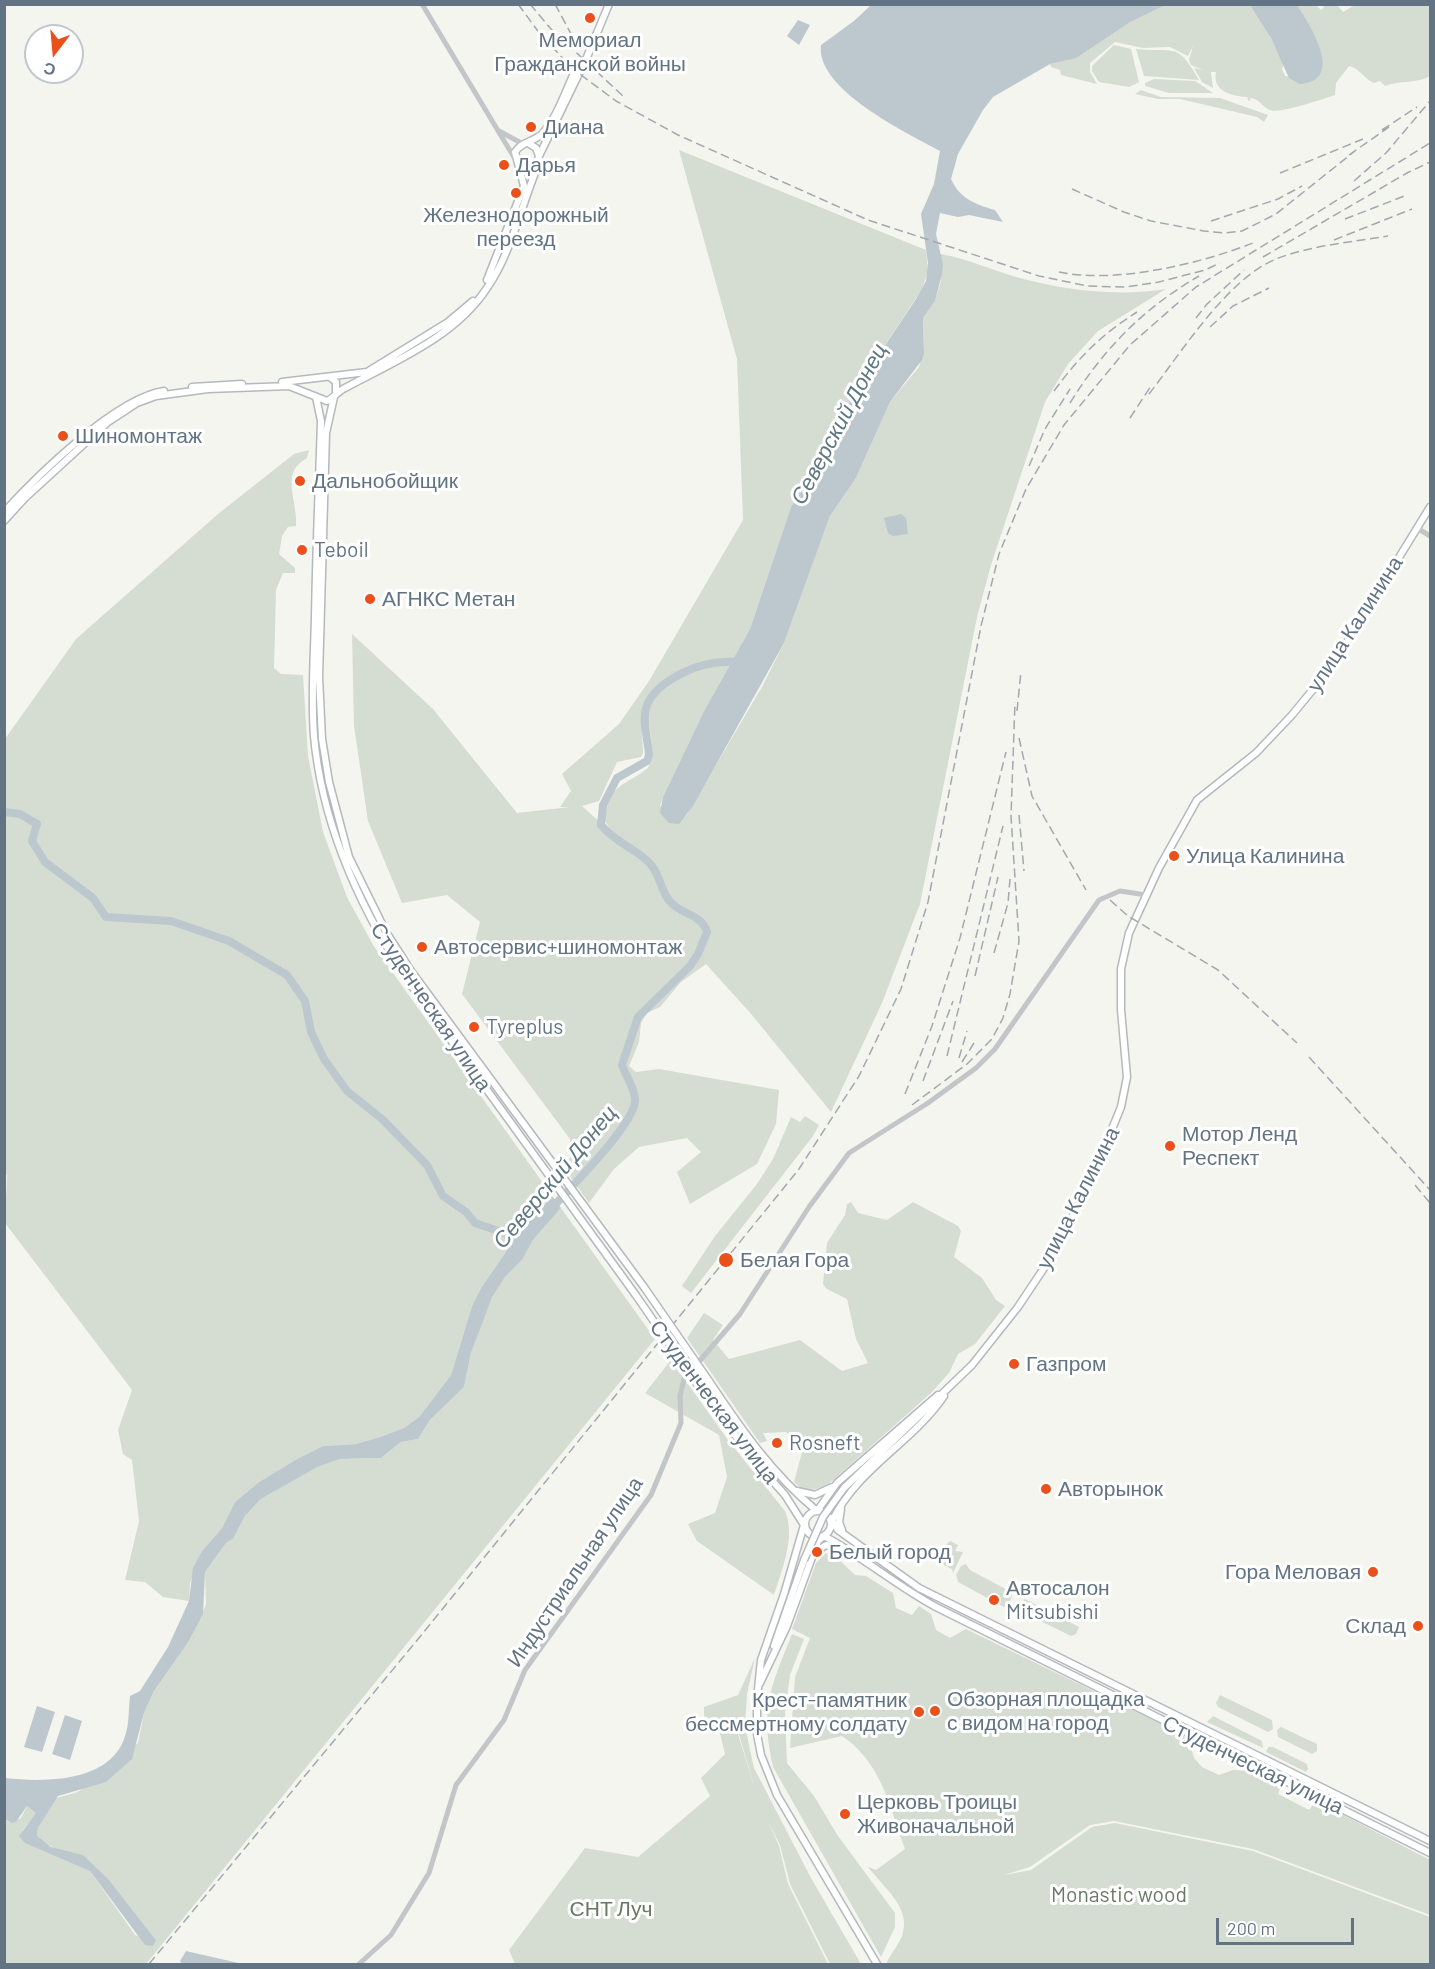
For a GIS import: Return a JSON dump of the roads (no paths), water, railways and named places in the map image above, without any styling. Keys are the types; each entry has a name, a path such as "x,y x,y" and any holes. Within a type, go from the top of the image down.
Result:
{"main road":[{"path":"4,512 23,492 105,419 135,399 154,392 208,385 360,375 372,370 448,322 474,300 490,274 522,191 524,181 517,162 516,150 547,127 606,4"},
{"path":"4,521 108,422 137,403 156,396 208,389 279,386 298,388 323,401 417,349 458,321 477,303 499,265 538,159 587,57 606,4"},
{"path":"525,144 536,148 538,159"},
{"path":"517,162 528,168 538,159"},
{"path":"330,377 337,386 335,396"},
{"path":"315,396 313,384 318,378"},
{"name":"Студенческая улица","path":"315,396 321,421 313,714 318,760 332,823 357,890 386,946 700,1388 753,1459 785,1495 804,1525"},
{"name":"Студенческая улица","path":"335,396 327,421 319,677 322,739 340,828 362,887 386,932 428,996 644,1287 758,1452 789,1486 817,1510"},
{"name":"улица Калинина","path":"951,1386 998,1334 1046,1265 1086,1193 1115,1127 1126,1077 1121,1010 1121,969 1129,933 1146,895 1197,800 1256,753 1320,682 1343,651 1431,507"},
{"path":"789,1486 800,1493 822,1494 927,1402 951,1386"},
{"path":"760,1683 787,1626 818,1541 831,1528 838,1507 934,1411 951,1386"},
{"path":"760,1683 804,1560 823,1517 844,1488 951,1386"},
{"path":"837,1483 817,1510 808,1514 804,1525 784,1594 761,1660 757,1699 757,1734 767,1773 877,1965"},
{"path":"853,1542 840,1528 839,1514 859,1484"},
{"path":"817,1510 832,1521"},
{"name":"Студенческая улица","path":"832,1521 838,1530 853,1542 919,1588 1431,1841"},
{"path":"804,1525 811,1534 824,1536"},
{"name":"Студенческая улица","path":"824,1536 847,1549 886,1578 936,1607 1431,1853"},
{"path":"812,1555 826,1545 847,1549"},
{"path":"886,1578 892,1571"}],"street":[{"path":"422,4 517,162"},
{"path":"495,128 511,140 525,144"},
{"path":"1417,528 1431,536"},
{"name":"Индустриальная улица","path":"359,1965 391,1935 429,1873 456,1785 504,1720 525,1670 651,1495 681,1423 680,1396 684,1379 740,1314 808,1207 849,1153 928,1103 976,1068 995,1049 1099,900 1105,895 1120,891 1146,895"}],"water":[{"path":"871,5 1165,5 1130,22 1076,58 1050,64 993,97 983,110 958,154 951,179 964,196 975,203 995,210 1003,222 969,215 958,217 940,213 936,234 943,264 942,274 935,301 923,318 924,354 922,360 890,402 856,478 830,516 784,643 693,806 679,824 669,823 660,813 663,797 704,711 750,629 791,507 817,468 856,389 926,281 928,263 921,214 934,184 940,151 866,108 832,78 823,61 821,45 854,21"},
{"path":"1250,5 1297,5 1321,51 1323,63 1321,73 1314,81 1300,84 1289,78 1271,38"},
{"path":"798,20 810,25 799,45 787,36"},
{"path":"901,514 906,518 908,534 893,536 888,533 884,518"},
{"path":"553,1197 561,1208 533,1240 522,1260 505,1277 492,1297 471,1353 464,1387 430,1420 418,1439 401,1442 381,1458 340,1459 317,1467 261,1499 245,1516 233,1539 226,1543 205,1572 203,1614 187,1644 154,1691 144,1713 132,1759 106,1782 58,1796 38,1828 37,1836 51,1847 83,1855 110,1881 156,1940 153,1946 145,1945 90,1871 25,1843 19,1836 36,1813 27,1806 16,1822 11,1823 5,1819 5,1778 35,1780 69,1777 99,1767 111,1758 121,1746 126,1734 130,1696 140,1691 168,1647 189,1601 193,1568 202,1551 222,1528 235,1502 259,1482 323,1446 356,1444 380,1437 404,1428 419,1417 451,1375 472,1306 481,1288 528,1220"},
{"path":"37,1706 55,1712 42,1752 24,1747"},
{"path":"65,1715 82,1721 70,1760 52,1754"},
{"path":"186,1951 243,1964 182,1964 180,1961"}],"waterway":[{"name":"Северский Донец","path":"550,1210 625,1124 632,1111 635,1096 622,1065 638,1017 690,966 707,932 698,919 670,902 647,860 607,832 601,825 603,805 617,778 647,761 649,755 645,713 656,691 684,672 695,668 717,662 742,660"},
{"path":"4,812 20,814 37,824 32,841 45,862 93,898 106,917 171,921 229,941 287,975 305,1001 311,1032 324,1059 347,1091 382,1119 427,1165 443,1196 466,1212 475,1223 525,1240"}],"railway":[{"path":"518,4 540,34 573,69 616,101 678,135 868,220 1039,276 1087,286 1125,287 1159,282 1205,270 1220,263"},
{"path":"530,4 551,29 624,97"},
{"path":"555,4 577,45"},
{"path":"1354,181 1386,153 1430,101"},
{"path":"1382,130 1417,107"},
{"path":"1349,155 1389,127"},
{"path":"1280,173 1363,139"},
{"path":"149,1964 414,1644 799,1169 859,1076 901,989 928,902 981,626 999,554 1026,489 1064,425 1130,345 1196,287 1430,143"},
{"path":"1072,189 1151,221 1204,231 1224,233 1242,231 1276,214 1355,151"},
{"path":"1263,257 1407,173 1430,162"},
{"path":"1211,221 1278,199 1302,186"},
{"path":"1345,219 1407,195"},
{"path":"1334,240 1412,209"},
{"path":"1149,394 1206,319 1240,283 1258,269 1276,259 1302,251 1388,236"},
{"path":"1059,272 1081,275 1131,274 1183,265 1253,243"},
{"path":"1196,318 1207,304 1244,270"},
{"path":"1070,403 1097,364 1127,331 1160,302 1199,276"},
{"path":"1210,327 1233,306 1269,288"},
{"path":"1054,391 1091,347 1137,312"},
{"path":"1130,418 1151,386"},
{"path":"1029,466 1045,429 1070,389"},
{"path":"1017,711 1021,671"},
{"path":"912,1105 967,1064 992,1039 1003,1018 1010,994 1019,941 1011,816 1015,702"},
{"path":"1019,738 1032,796 1086,890"},
{"path":"905,1094 932,1026 960,938 1006,752"},
{"path":"1019,815 1024,871"},
{"path":"947,1056 1003,826"},
{"path":"975,976 998,877"},
{"path":"994,953 1008,903 1010,879"},
{"path":"1110,900 1128,916 1218,970 1297,1043"},
{"path":"923,1081 953,1001"},
{"path":"959,1058 967,1031"},
{"path":"962,1062 974,1043"},
{"path":"1309,1057 1430,1190"},
{"path":"1415,1185 1430,1203"}],"place":[{"name":"Мемориал Гражданской войны","path":"590,18"},
{"name":"Диана","path":"531,127"},
{"name":"Дарья","path":"504,165"},
{"name":"Железнодорожный переезд","path":"516,193"},
{"name":"Шиномонтаж","path":"63,436"},
{"name":"Дальнобойщик","path":"300,481"},
{"name":"Teboil","path":"302,550"},
{"name":"АГНКС Метан","path":"370,599"},
{"name":"Улица Калинина","path":"1174,856"},
{"name":"Автосервис+шиномонтаж","path":"422,947"},
{"name":"Tyreplus","path":"474,1027"},
{"name":"Мотор Ленд Респект","path":"1170,1146"},
{"name":"Белая Гора","path":"726,1260"},
{"name":"Газпром","path":"1014,1364"},
{"name":"Rosneft","path":"777,1443"},
{"name":"Авторынок","path":"1046,1489"},
{"name":"Белый город","path":"817,1552"},
{"name":"Гора Меловая","path":"1373,1572"},
{"name":"Автосалон Mitsubishi","path":"994,1600"},
{"name":"Склад","path":"1418,1626"},
{"name":"Обзорная площадка с видом на город","path":"935,1711"},
{"name":"Крест-памятник бессмертному солдату","path":"919,1712"},
{"name":"Церковь Троицы Живоначальной","path":"845,1814"}],"park label":[{"name":"Monastic wood","path":"1119,1895"},
{"name":"СНТ Луч","path":"611,1909"}]}
